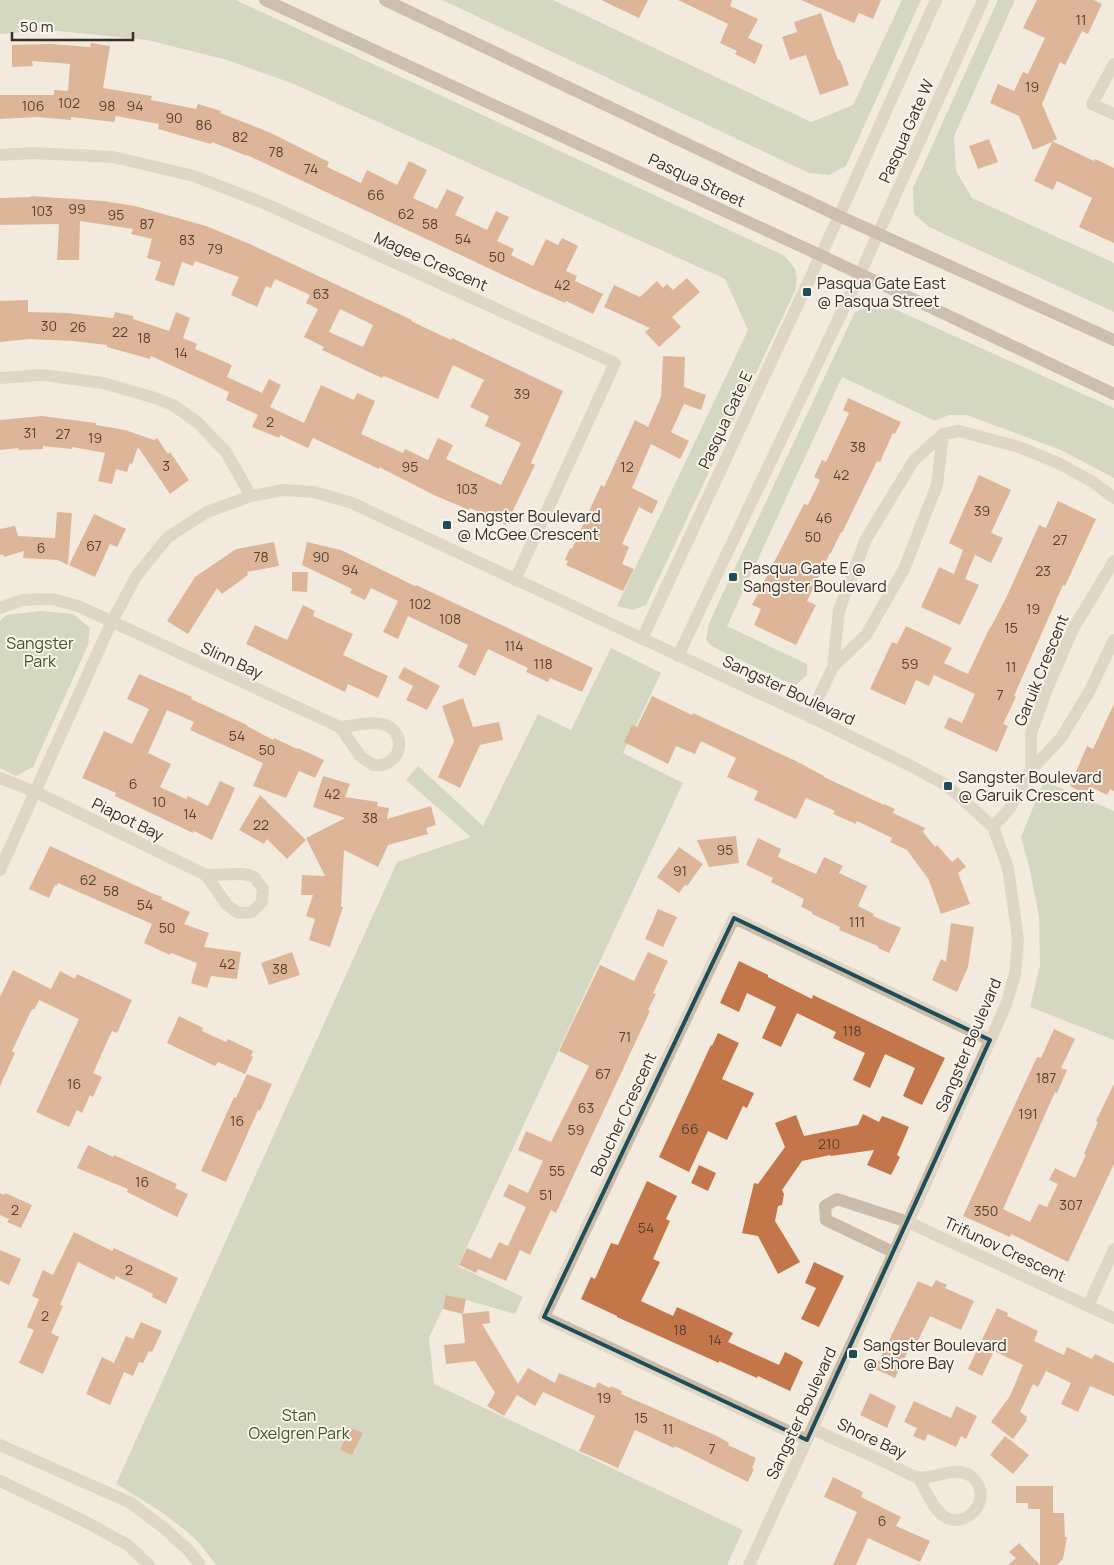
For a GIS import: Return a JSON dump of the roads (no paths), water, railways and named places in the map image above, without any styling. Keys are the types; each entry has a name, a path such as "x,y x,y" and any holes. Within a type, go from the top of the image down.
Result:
{"main road":[{"name":"Pasqua Street","path":"265,0 820,255 1114,394"},
{"name":"Pasqua Street","path":"385,0 839,216 1114,340"}],"street":[{"name":"Pasqua Gate W","path":"839,216 936,0"},
{"name":"Pasqua Gate W","path":"860,274 983,0"},
{"path":"1114,64 1092,104 1114,114"},
{"name":"Magee Crescent","path":"0,155 32,153 113,157 194,176 266,204 615,363 515,580"},
{"name":"Pasqua Gate E","path":"642,639 839,216"},
{"path":"678,656 860,274"},
{"path":"0,378 42,376 103,383 173,405 197,422 226,452 251,496"},
{"path":"833,667 838,610 866,539 914,460 943,434 959,431 1019,447 1058,463 1093,482 1114,498"},
{"path":"809,716 833,667 866,635 904,569 937,485 943,434"},
{"name":"Sangster Boulevard","path":"0,870 111,623 137,575 168,537 207,512 251,496 284,490 314,492 352,503 809,716 948,786 993,827 1008,868 1018,939 1015,974 1006,1005 749,1565"},
{"name":"Garuik Crescent","path":"1031,770 1031,734 1047,689 1072,629 1106,571 1114,561"},
{"name":"Slinn Bay","path":"0,608 22,600 52,600 78,606 111,623 340,727 383,724 395,732 398,739 397,754 387,764 372,765 360,757 340,727"},
{"name":"Garuik Crescent","path":"993,827 1010,808 1031,770 1060,738 1090,692 1114,640"},
{"name":"Piapot Bay","path":"0,778 36,792 206,875"},
{"name":"Boucher Crescent","path":"810,1434 544,1317 734,918 990,1040"},
{"name":"Trifunov Crescent","path":"893,1252 826,1220 825,1206 838,1199 908,1222 1114,1318"},
{"path":"1088,1306 1114,1249"},
{"name":"Shore Bay","path":"810,1434 918,1477 953,1472 968,1474 974,1478 981,1491 979,1506 969,1517 954,1520 947,1518 936,1507 918,1477"},
{"path":"0,1444 131,1503 165,1529 189,1551 200,1565"},
{"path":"0,1480 128,1545 150,1565"}],"place":[{"name":"Pasqua Gate East @ Pasqua Street","path":"807,292"},
{"name":"Sangster Boulevard @ McGee Crescent","path":"447,525"},
{"name":"Pasqua Gate E @ Sangster Boulevard","path":"733,577"},
{"name":"Sangster Boulevard @ Garuik Crescent","path":"948,786"},
{"name":"Sangster Boulevard @ Shore Bay","path":"853,1354"}],"park label":[{"name":"Sangster Park","path":"40,652"},
{"name":"Stan Oxelgren Park","path":"299,1424"}]}
